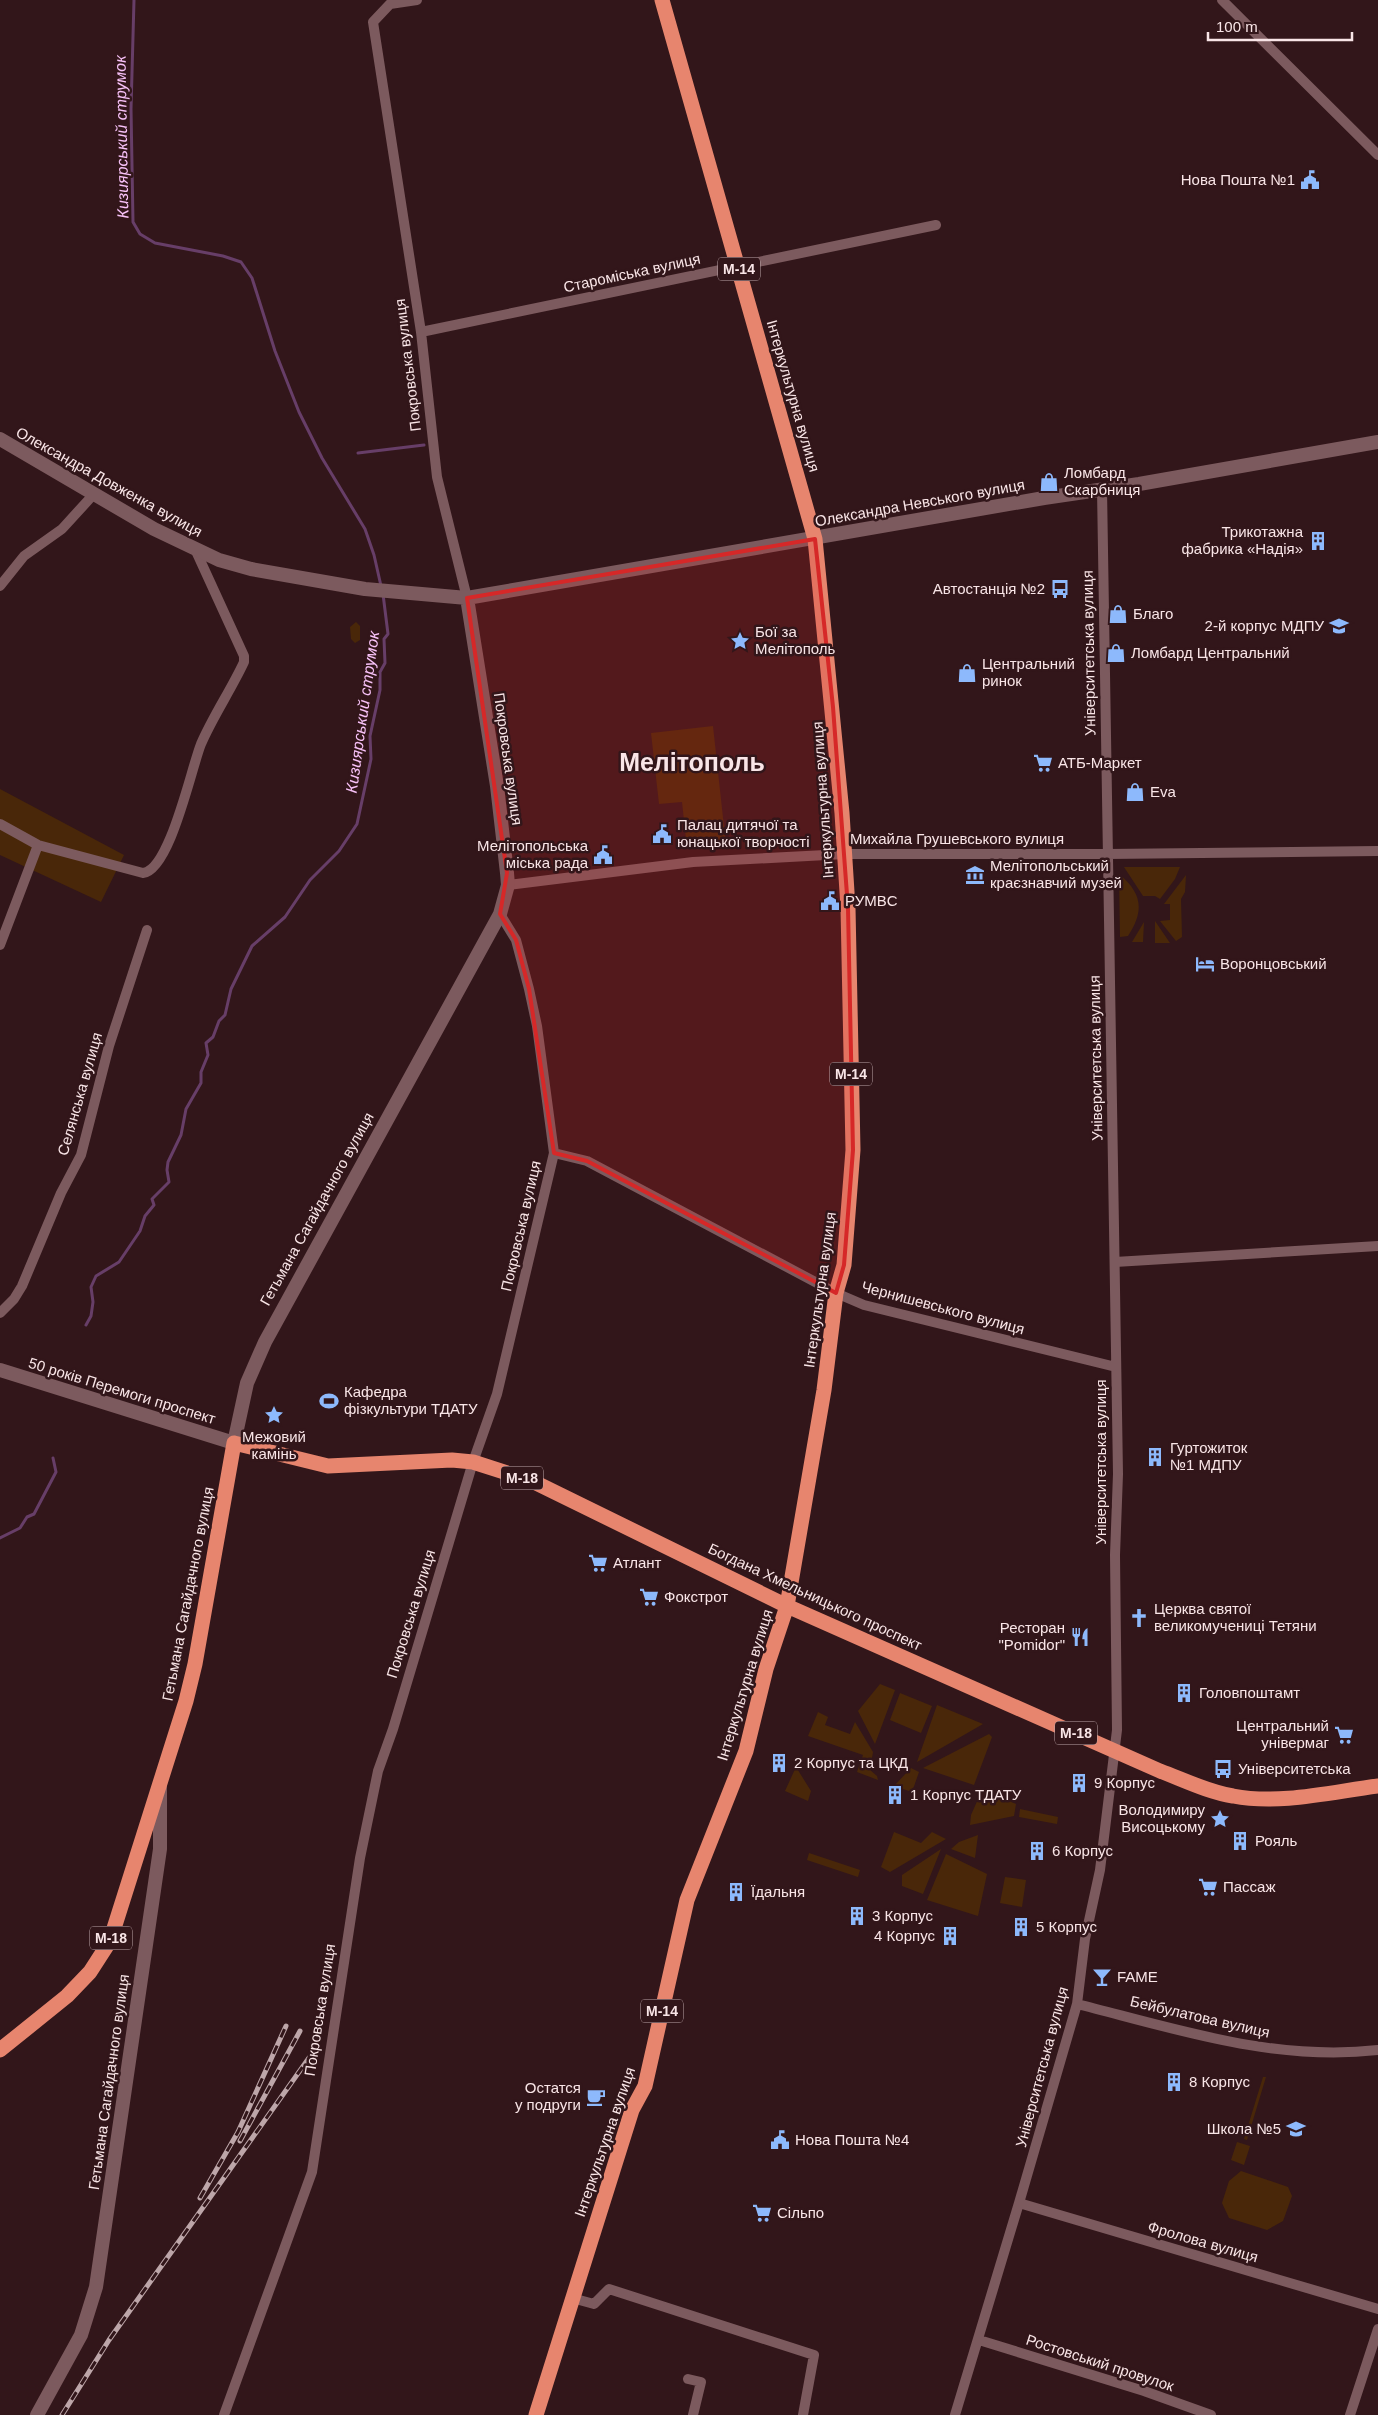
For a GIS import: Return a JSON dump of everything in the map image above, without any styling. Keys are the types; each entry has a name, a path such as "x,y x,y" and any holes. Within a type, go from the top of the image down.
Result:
{"highway":[{"name":"Інтеркультурна вулиця","path":"536,2415 632,2110 645,2086 687,1900 746,1751 766,1669 787,1606 824,1390 836,1293 844,1265 853,1150 845,854 833,707 815,539 662,0"},
{"name":"Богдана Хмельницького проспект","path":"234,1443 328,1466 452,1460 473,1462 532,1481 787,1606 1160,1771 1233,1796 1278,1799 1378,1786"},
{"name":"Гетьмана Сагайдачного вулиця","path":"160,1785 196,1664 234,1443"},
{"name":"М-18","path":"0,2050 67,1996 90,1972 110,1941 160,1785"}],"main road":[{"name":"Олександра Довженка вулиця","path":"0,439 154,529 219,560 251,569 365,589 467,598"},
{"name":"Олександра Невського вулиця","path":"467,598 1378,442"},
{"name":"Покровська вулиця","path":"467,598 497,786 508,885 500,914"},
{"name":"Гетьмана Сагайдачного вулиця","path":"234,1443 247,1383 265,1342 500,914"},
{"name":"50 років Перемоги проспект","path":"0,1370 234,1443"},
{"name":"Гетьмана Сагайдачного вулиця","path":"38,2415 81,2335 96,2287 160,1849 160,1785"}],"street":[{"name":"Покровська вулиця","path":"417,0 390,4 372,22 391,128 421,332 437,477 467,598"},
{"path":"1222,0 1378,154"},
{"name":"Староміська вулиця","path":"421,332 936,225"},
{"name":"Університетська вулиця","path":"955,2415 979,2340 1077,2004 1085,1940 1100,1870 1115,1750 1118,1695 1115,1556 1118,1474 1102,489"},
{"path":"0,586 24,556 62,529 93,495"},
{"path":"0,824 38,845 142,873 148,873 155,868 174,828 201,745 244,662 244,656 195,549"},
{"path":"0,945 38,845"},
{"name":"Михайла Грушевського вулиця","path":"508,885 694,862 845,854 1378,851"},
{"name":"Покровська вулиця","path":"224,2415 312,2172 360,1858 378,1771 393,1729 473,1462 497,1394 554,1153 537,1026 529,989 516,940 500,914"},
{"name":"Селянська вулиця","path":"0,1313 14,1299 22,1286 61,1193 81,1155 109,1046 147,930"},
{"name":"Чернишевського вулиця","path":"554,1153 587,1161 836,1293 864,1305 1116,1367"},
{"path":"1115,1262 1378,1246"},
{"name":"Бейбулатова вулиця","path":"1077,2004 1244,2046 1304,2052 1378,2050"},
{"name":"Фролова вулиця","path":"1019,2204 1378,2310"},
{"path":"572,2298 594,2304 610,2289 814,2356 803,2415"},
{"path":"1350,2415 1378,2329"},
{"name":"Ростовський провулок","path":"979,2340 1144,2391 1211,2415"},
{"path":"688,2380 701,2382 693,2415"}],"highlighted area":[{"path":"815,539 833,707 848,908 853,1150 844,1265 836,1293 587,1161 554,1153 529,989 516,940 500,914 507,873 467,598"}],"shaded area":[{"path":"356,622 360,626 360,640 355,643 351,639 350,627"},
{"path":"713,726 726,845 687,849 682,802 659,804 651,733"},
{"path":"0,789 124,855 101,902 0,855"},
{"path":"1124,867 1180,867 1175,879 1160,899 1155,896 1143,896"},
{"path":"1119,874 1127,881 1137,896 1139,911 1128,936 1120,937"},
{"path":"1186,875 1185,892 1181,899 1182,937 1176,941 1160,921 1170,920 1170,904 1164,904"},
{"path":"1155,921 1170,943 1155,943"},
{"path":"1144,922 1143,942 1132,942"},
{"path":"880,1684 895,1690 875,1744 858,1711"},
{"path":"900,1693 932,1706 921,1733 890,1720"},
{"path":"937,1705 983,1724 917,1762"},
{"path":"818,1712 828,1717 825,1725 850,1734 855,1722 873,1752 870,1770 877,1776 878,1780 857,1772 863,1755 808,1736"},
{"path":"989,1734 992,1737 974,1785 923,1768"},
{"path":"796,1767 811,1791 808,1801 785,1791"},
{"path":"911,1768 919,1772 912,1792 894,1786"},
{"path":"998,1796 1016,1804 1014,1816 970,1825 971,1815 979,1797 994,1803"},
{"path":"1020,1809 1058,1817 1057,1824 1019,1817"},
{"path":"894,1832 921,1843 932,1832 946,1839 890,1872 881,1867"},
{"path":"978,1835 975,1858 951,1849 959,1842"},
{"path":"941,1849 923,1894 902,1886 902,1875"},
{"path":"809,1853 860,1870 858,1877 807,1860"},
{"path":"946,1854 987,1874 978,1916 927,1900"},
{"path":"1005,1877 1026,1880 1022,1907 1000,1903"},
{"path":"1263,2077 1266,2077 1247,2140 1244,2139"},
{"path":"1237,2142 1250,2146 1244,2165 1231,2160"},
{"path":"1241,2171 1288,2187 1292,2196 1283,2221 1267,2230 1229,2218 1222,2203 1229,2181"}],"waterway":[{"name":"Кизиярський струмок","path":"134,0 131,109 133,222 140,234 155,243 223,256 241,262 252,278 275,351 299,412 322,458 365,529 374,555 381,586"},
{"path":"358,453 424,445"},
{"name":"Кизиярський струмок","path":"86,1325 91,1316 93,1302 91,1287 96,1276 119,1262 140,1231 145,1216 154,1205 152,1199 169,1182 168,1162 181,1135 186,1109 201,1083 201,1072 208,1055 206,1043 213,1037 219,1021 225,1015 231,989 252,946 285,917 310,880 339,851 357,824 371,759 370,736 380,690 380,672 385,663 384,639 388,634 383,594"},
{"name":"Кизиярський струмок","path":"0,1538 20,1528 27,1517 34,1514 56,1472 53,1458"}],"railway":[{"path":"200,2198 238,2132 286,2026"},
{"path":"240,2141 300,2031"},
{"path":"62,2415 109,2340 316,2048"}],"place":[{"name":"Нова Пошта №1","path":"1310,180"},
{"name":"Ломбард Скарбниця","path":"1049,482"},
{"name":"Трикотажна фабрика «Надія»","path":"1318,541"},
{"name":"Автостанція №2","path":"1060,589"},
{"name":"Благо","path":"1118,614"},
{"name":"2-й корпус МДПУ","path":"1339,626"},
{"name":"Бої за Мелітополь","path":"740,641"},
{"name":"Ломбард Центральний","path":"1116,653"},
{"name":"Центральний ринок","path":"967,673"},
{"name":"АТБ-Маркет","path":"1043,763"},
{"name":"Eva","path":"1135,792"},
{"name":"Палац дитячої та юнацької творчості","path":"662,834"},
{"name":"Мелітопольська міська рада","path":"603,855"},
{"name":"Мелітопольський краєзнавчий музей","path":"975,875"},
{"name":"РУМВC","path":"830,901"},
{"name":"Воронцовський","path":"1205,964"},
{"name":"Кафедра фізкультури ТДАТУ","path":"329,1401"},
{"name":"Межовий камінь","path":"274,1415"},
{"name":"Гуртожиток №1 МДПУ","path":"1155,1457"},
{"name":"Атлант","path":"598,1563"},
{"name":"Фокстрот","path":"649,1597"},
{"name":"Церква святої великомучениці Тетяни","path":"1139,1618"},
{"name":"Ресторан \"Pomidor\"","path":"1080,1637"},
{"name":"Головпоштамт","path":"1184,1693"},
{"name":"Центральний універмаг","path":"1344,1735"},
{"name":"2 Корпус та ЦКД","path":"779,1763"},
{"name":"Університетська","path":"1223,1769"},
{"name":"9 Корпус","path":"1079,1783"},
{"name":"1 Корпус ТДАТУ","path":"895,1795"},
{"name":"Володимиру Висоцькому","path":"1220,1819"},
{"name":"Рояль","path":"1240,1841"},
{"name":"6 Корпус","path":"1037,1851"},
{"name":"Пассаж","path":"1208,1887"},
{"name":"Їдальня","path":"736,1892"},
{"name":"3 Корпус","path":"857,1916"},
{"name":"5 Корпус","path":"1021,1927"},
{"name":"4 Корпус","path":"950,1936"},
{"name":"FAME","path":"1102,1977"},
{"name":"8 Корпус","path":"1174,2082"},
{"name":"Остатся у подруги","path":"596,2097"},
{"name":"Школа №5","path":"1296,2129"},
{"name":"Нова Пошта №4","path":"780,2140"},
{"name":"Сільпо","path":"762,2213"}],"district":[{"name":"Мелітополь","path":"692,762"}]}
